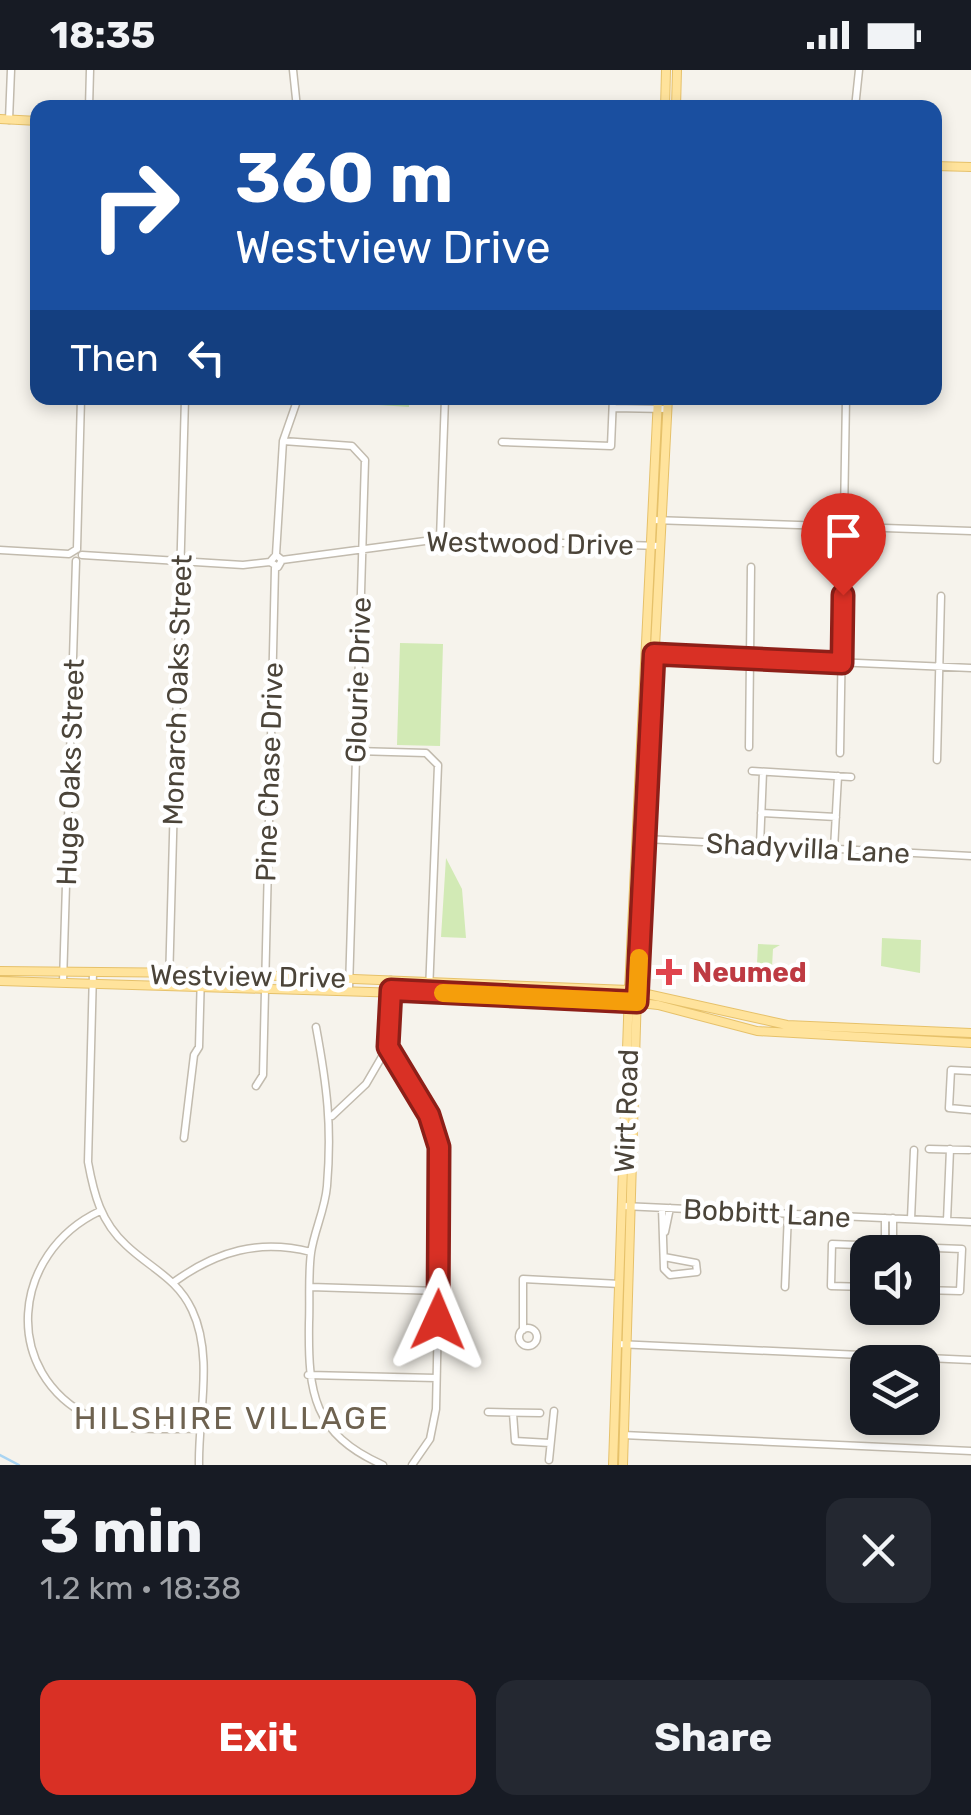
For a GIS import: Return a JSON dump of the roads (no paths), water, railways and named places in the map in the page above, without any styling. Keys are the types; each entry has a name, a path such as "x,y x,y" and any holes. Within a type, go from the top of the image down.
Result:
{"main road":[{"path":"665,100 666,70"},
{"path":"676,100 677,70"},
{"path":"5,119 30,121"},
{"path":"942,166 971,167"},
{"name":"Wirt Road","path":"633,996 646,839 648,597 657,520 661,405"},
{"name":"Wirt Road","path":"662,409 664,405"},
{"name":"Wirt Road","path":"613,1465 622,1344 633,996 650,654 657,603 655,545"},
{"name":"Westview Drive","path":"0,971 92,983 200,973 264,975 391,990 428,987 633,996 757,1026 971,1043"},
{"name":"Westview Drive","path":"0,981 92,972 200,984 264,986 392,980 428,987"},
{"name":"Westview Drive","path":"876,1034 971,1033"},
{"name":"Wirt Road","path":"622,1344 624,1465"}],"street":[{"path":"5,119 10,70"},
{"path":"90,70 90,100"},
{"path":"293,70 295,100"},
{"path":"856,100 859,70"},
{"name":"Huge Oaks Street","path":"63,977 81,405"},
{"name":"Monarch Oaks Street","path":"168,978 185,405"},
{"name":"Pine Chase Drive","path":"256,1086 263,1075 276,561 283,441 296,405"},
{"path":"440,539 445,405"},
{"path":"840,754 846,405"},
{"path":"502,442 611,446 613,408 662,409"},
{"name":"Glourie Drive","path":"283,441 352,446 363,454 349,984"},
{"path":"657,520 971,531"},
{"name":"Westwood Drive","path":"0,550 181,562 276,561 440,539 655,545"},
{"path":"749,747 750,567"},
{"path":"937,760 941,596"},
{"path":"650,654 971,668"},
{"path":"356,751 426,753 438,765 428,987"},
{"path":"752,772 851,777"},
{"path":"760,845 763,772"},
{"path":"834,849 838,776"},
{"path":"762,813 836,816"},
{"name":"Shadyvilla Lane","path":"646,839 971,856"},
{"path":"92,972 88,1162 100,1212 129,1248 174,1282 191,1307 202,1339 198,1465"},
{"path":"184,1138 194,1054 199,1046 200,973"},
{"path":"332,1116 366,1084 388,1047 392,980"},
{"path":"316,1027 332,1116 324,1207 312,1252 308,1375 314,1401 331,1431 355,1452 383,1465"},
{"path":"388,1047 429,1115 439,1147 436,1378 430,1439 412,1465"},
{"path":"971,1071 951,1070 949,1108 971,1110"},
{"path":"930,1148 970,1150"},
{"path":"948,1220 950,1149"},
{"path":"911,1219 914,1150"},
{"name":"Bobbitt Lane","path":"627,1206 971,1222"},
{"path":"664,1257 690,1258 696,1263 697,1272 666,1273 664,1257 666,1208"},
{"path":"100,1212 68,1229 40,1264 27,1310 36,1362 53,1389 96,1420 131,1427 200,1429"},
{"path":"785,1286 788,1214"},
{"path":"889,1218 889,1235"},
{"path":"850,1245 832,1244 831,1286 850,1287"},
{"path":"174,1282 224,1252 272,1246 312,1252"},
{"path":"940,1248 962,1249 960,1292 940,1291"},
{"path":"523,1330 523,1279 624,1284"},
{"path":"310,1288 439,1291"},
{"path":"622,1344 971,1360"},
{"path":"308,1375 436,1378"},
{"path":"549,1460 554,1411"},
{"path":"488,1412 540,1414"},
{"path":"513,1413 514,1439 550,1444"},
{"path":"614,1435 971,1451"}],"waterway":[{"path":"0,1455 19,1465"}],"place":[{"name":"Neumed","path":"669,972"}],"district":[{"name":"HILSHIRE VILLAGE","path":"232,1418"}]}
